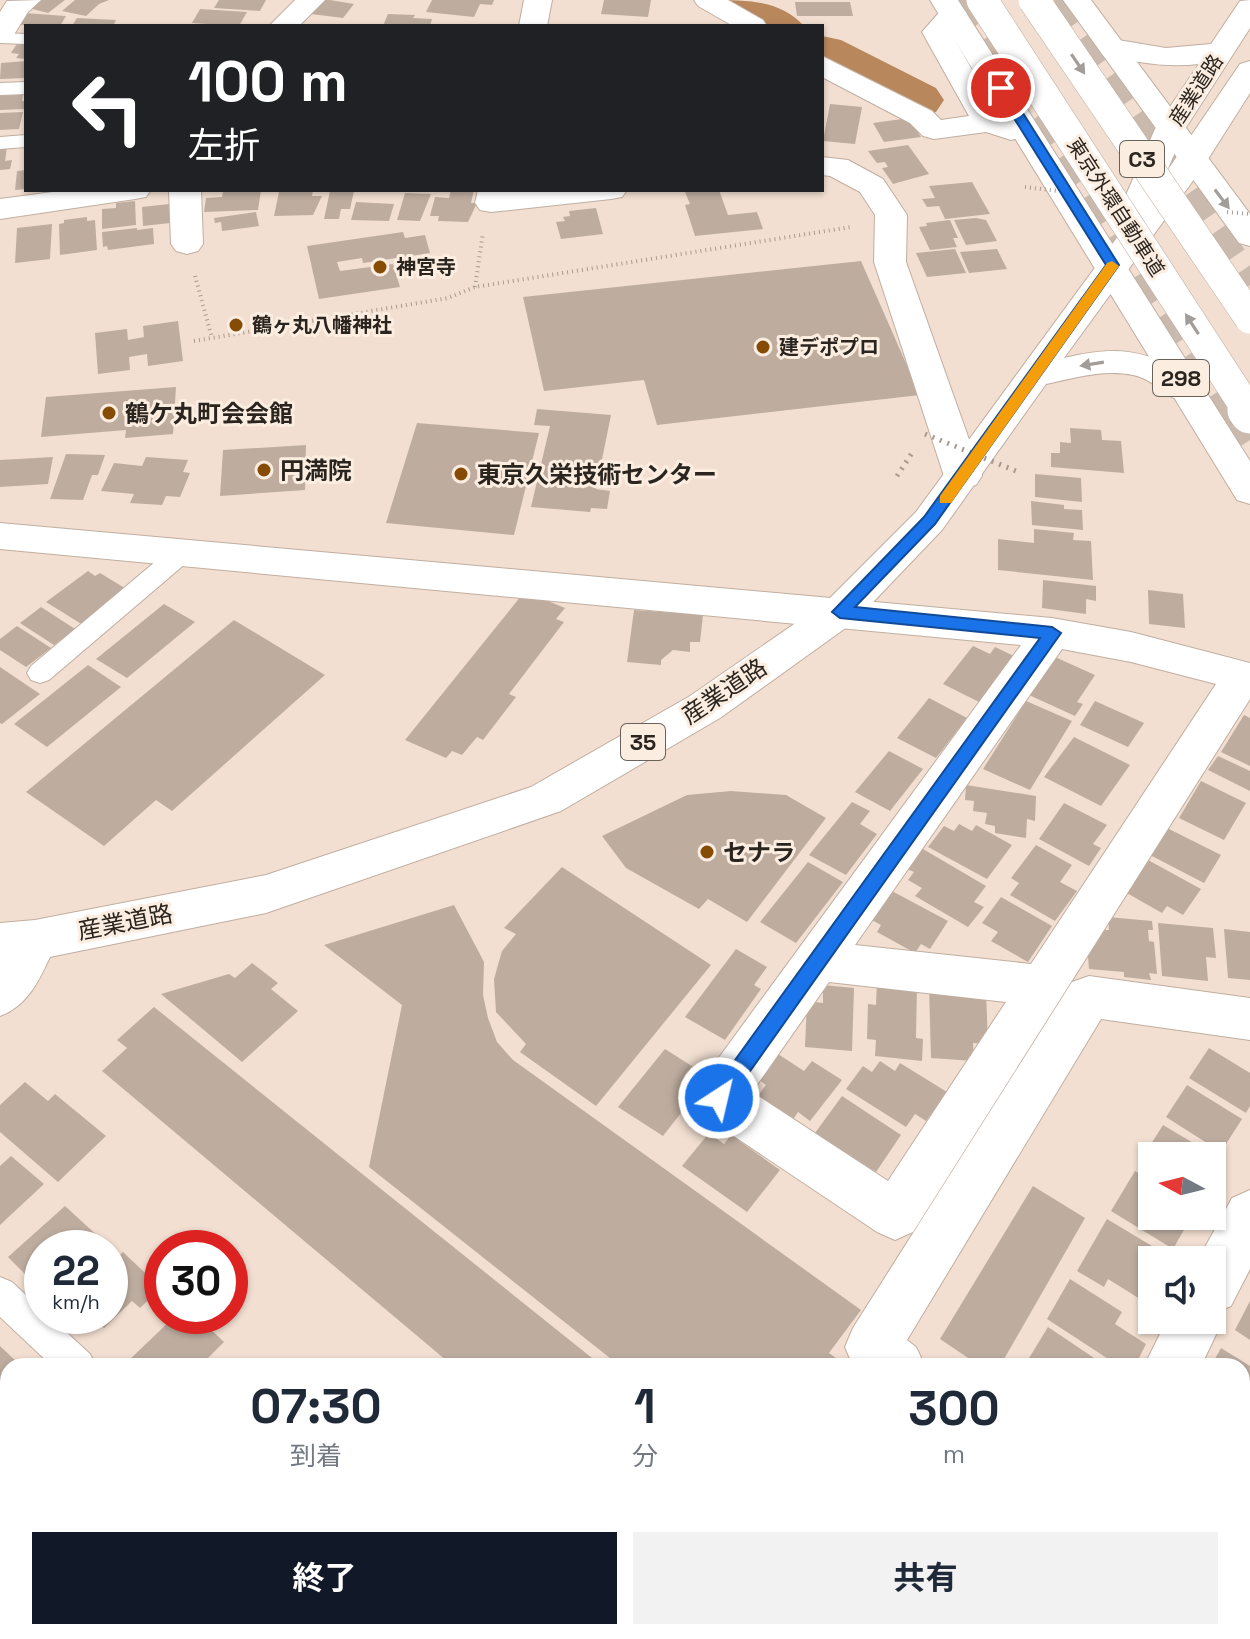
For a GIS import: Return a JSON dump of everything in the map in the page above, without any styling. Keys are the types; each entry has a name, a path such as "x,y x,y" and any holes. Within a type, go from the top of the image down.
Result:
{"main road":[{"path":"0,36 17,7 27,0"},
{"path":"285,24 311,0"},
{"path":"533,24 538,0"},
{"path":"708,0 750,24"},
{"name":"東京外環自動車道","path":"1034,0 1250,318"},
{"path":"1077,0 1250,236"},
{"path":"960,5 936,32 988,123"},
{"name":"東京外環自動車道","path":"960,5 1250,413"},
{"name":"298","path":"960,5 1032,138 1250,491"},
{"name":"産業道路","path":"1112,265 1170,129 1250,7"},
{"path":"1112,48 1157,59 1177,59 1221,51"},
{"path":"824,66 921,117 934,130 988,123 1032,138"},
{"name":"産業道路","path":"18,941 266,894 546,799 705,707 840,612 929,521 1112,265 1192,160 1250,70"},
{"path":"824,166 837,167 872,186 891,215 890,262 963,476"},
{"path":"0,209 121,192"},
{"path":"185,192 187,244"},
{"path":"492,196 571,192"},
{"path":"1034,376 1100,361 1145,365 1189,392"},
{"path":"0,536 1052,633 1131,647 1247,677 895,1215 719,1098 1052,633"},
{"path":"0,995 11,985 18,941"},
{"path":"816,961 1044,986"},
{"path":"886,1358 872,1347 1089,997 1250,1019"},
{"path":"1226,1261 1250,1215"},
{"path":"1176,1358 1189,1334"}],"lane":[{"path":"0,36 24,39"},
{"path":"0,89 24,88"},
{"path":"0,143 24,141"},
{"path":"40,673 183,552"},
{"path":"0,1294 69,1358"}],"path":[{"path":"475,287 484,213 492,196"},
{"path":"194,341 448,298 475,287 862,225"},
{"path":"187,244 212,338"},
{"path":"925,434 1016,471"}],"building":[{"path":"35,0 65,0 48,13 25,7"},
{"path":"75,0 109,0 99,4 86,16 62,11"},
{"path":"219,0 266,0 260,11 214,8"},
{"path":"322,0 354,4 343,18 311,14"},
{"path":"432,0 494,0 492,5 480,4 474,17 426,12"},
{"path":"604,0 651,0 648,17 601,14"},
{"path":"795,2 850,2 853,16 797,16"},
{"path":"200,9 247,12 240,24 192,23"},
{"path":"24,13 66,16 61,24 16,25"},
{"path":"388,14 432,19 431,24 384,24"},
{"path":"77,18 116,20 114,24 73,24"},
{"path":"18,42 24,43 24,59 16,58 19,54 11,53"},
{"path":"24,61 24,78 0,79 1,63"},
{"path":"23,94 24,109 0,110 0,96"},
{"path":"830,104 862,107 855,144 824,141"},
{"path":"23,112 19,129 0,130 0,113"},
{"path":"909,118 921,137 884,142 873,123"},
{"path":"908,145 929,174 893,184 882,168 888,167 885,162 877,163 868,151"},
{"path":"0,147 7,147 5,161 12,160 10,169 0,170"},
{"path":"24,170 24,189 15,190 17,171"},
{"path":"972,182 990,214 945,219 939,206 927,207 922,199 935,198 929,186"},
{"path":"223,192 261,192 258,210 204,212 206,198 222,197"},
{"path":"279,192 313,192 312,196 322,196 313,215 274,216"},
{"path":"330,192 354,192 350,209 341,209 339,219 324,219"},
{"path":"450,192 474,192 471,203 477,203 468,222 438,221 439,216 430,216 435,197 449,198"},
{"path":"685,192 720,192 728,215 757,212 763,229 695,236 685,205 690,204"},
{"path":"405,193 431,194 420,221 397,220"},
{"path":"135,201 136,225 102,229 102,209 116,208 116,203"},
{"path":"356,202 394,204 389,221 351,220"},
{"path":"178,203 179,222 143,226 142,207"},
{"path":"596,208 603,234 561,239 556,222 565,221 563,217 570,216 569,211"},
{"path":"256,212 259,226 222,231 221,222 215,223 214,218"},
{"path":"87,217 87,221 95,220 97,250 60,255 59,224 64,220"},
{"path":"950,220 958,238 953,238 957,247 930,250 919,227"},
{"path":"954,220 986,220 997,241 966,245"},
{"path":"52,224 50,259 15,263 17,228"},
{"path":"153,228 154,244 108,250 107,246 103,247 102,232"},
{"name":"神宮寺","path":"403,232 405,238 425,235 430,253 363,263 362,258 337,262 340,271 393,264 400,287 319,299 307,246"},
{"path":"955,249 966,273 927,277 916,253"},
{"path":"997,249 1007,269 969,273 960,252"},
{"path":"861,261 920,395 657,425 644,380 544,391 523,297"},
{"path":"178,321 183,361 148,366 147,354 129,357 130,370 98,374 95,333 127,329 128,340 144,337 143,326"},
{"name":"鶴ケ丸町会会館","path":"176,387 173,434 125,438 126,430 41,437 46,397"},
{"path":"537,409 611,415 596,489 610,491 607,509 591,508 590,512 531,507 550,426 534,425"},
{"path":"417,423 539,433 514,535 386,523"},
{"path":"1070,428 1101,430 1102,440 1121,441 1124,473 1051,467 1051,453 1060,453 1060,442 1071,443"},
{"name":"円満院","path":"306,445 305,490 220,496 223,450"},
{"path":"66,454 105,455 98,475 92,475 83,500 50,499"},
{"path":"53,457 48,484 0,487 0,460"},
{"path":"146,457 188,460 183,472 190,473 180,497 166,496 162,505 130,503 134,494 101,491 114,463 142,466"},
{"path":"1035,474 1081,478 1082,502 1035,497"},
{"path":"1031,501 1082,510 1083,530 1032,525"},
{"path":"1034,529 1074,533 1073,540 1091,541 1093,580 998,570 998,539 1034,543"},
{"path":"88,571 95,576 100,573 128,590 83,625 46,602"},
{"path":"1043,580 1096,586 1096,601 1086,599 1086,614 1042,608"},
{"path":"1148,590 1183,594 1185,628 1149,624"},
{"path":"531,594 565,608 556,619 564,622 509,694 516,697 483,740 477,737 462,755 452,751 446,758 405,740 521,596 528,599"},
{"path":"164,604 195,622 127,678 96,659"},
{"path":"41,607 75,629 54,645 20,623"},
{"path":"634,610 703,615 700,642 690,642 690,652 673,650 661,660 661,665 627,662"},
{"path":"234,620 325,675 172,811 156,800 104,846 26,792"},
{"path":"17,626 51,648 26,667 0,650 0,639"},
{"path":"973,646 990,654 995,647 1014,656 979,702 943,684"},
{"path":"1055,657 1095,675 1077,702 1083,704 1075,716 1029,695"},
{"path":"88,665 121,687 47,747 14,724"},
{"path":"0,667 40,694 2,724 0,723"},
{"path":"929,698 967,718 936,758 897,738"},
{"path":"1026,701 1072,721 1030,790 983,769"},
{"path":"1095,701 1144,723 1128,747 1080,725"},
{"path":"1244,715 1250,718 1250,766 1221,752"},
{"path":"1074,737 1130,765 1101,806 1044,777"},
{"path":"889,751 923,769 890,811 855,792"},
{"path":"1218,756 1250,771 1250,791 1208,770"},
{"path":"1201,781 1246,803 1224,840 1179,818"},
{"path":"966,785 1036,796 1035,821 1027,819 1026,838 995,833 995,826 985,824 987,813 973,811 974,801 965,800"},
{"name":"セナラ","path":"731,791 786,795 826,818 747,922 708,899 699,909 626,868 602,836 687,795"},
{"path":"852,802 870,811 860,824 877,834 846,875 809,855"},
{"path":"1064,803 1107,825 1093,844 1101,848 1089,866 1039,839"},
{"path":"959,824 972,831 976,825 1012,845 987,879 928,847 944,826 954,831"},
{"path":"1167,828 1221,855 1204,883 1150,855"},
{"path":"1036,845 1072,865 1060,882 1077,891 1055,921 1010,895 1019,883 1011,878"},
{"path":"923,849 986,886 974,902 984,907 968,927 915,896 922,888 908,880 914,872 907,869"},
{"path":"1148,860 1201,889 1183,915 1167,906 1162,913 1125,892"},
{"path":"808,862 843,882 796,943 760,922"},
{"path":"562,867 711,965 596,1106 520,1052 526,1044 496,1012 494,979 502,951 516,934 504,928"},
{"path":"890,890 948,921 930,949 921,944 915,953 877,932 881,925 870,919"},
{"path":"1001,897 1052,926 1028,962 991,941 998,932 982,923"},
{"path":"454,905 484,962 483,995 497,1042 513,1060 861,1310 829,1353 836,1358 610,1358 369,1167 402,1005 324,945"},
{"path":"1108,917 1152,921 1153,930 1148,930 1149,941 1154,942 1157,974 1149,973 1151,980 1124,977 1124,972 1089,969 1087,944 1096,945 1095,930 1109,930"},
{"path":"1158,923 1213,928 1216,958 1206,957 1208,981 1162,976"},
{"path":"1224,929 1250,932 1250,980 1228,978"},
{"path":"736,949 767,967 754,985 761,989 725,1040 685,1017"},
{"path":"252,963 278,983 271,989 298,1011 242,1062 161,994 229,974 235,978"},
{"path":"877,981 917,985 916,1038 923,1039 922,1061 875,1056 876,1040 867,1039 868,1004 876,1005"},
{"path":"823,985 854,988 852,1051 805,1047 807,1001 823,1003"},
{"path":"929,987 986,991 988,1044 973,1043 974,1061 931,1058"},
{"path":"154,1007 592,1358 443,1358 102,1071 127,1048 117,1040"},
{"path":"1209,1048 1250,1073 1250,1106 1246,1113 1189,1078"},
{"path":"665,1049 709,1077 663,1136 618,1107"},
{"path":"778,1054 804,1071 812,1061 842,1080 810,1121 798,1112 792,1121 757,1097 766,1085 758,1079"},
{"path":"880,1061 895,1071 900,1063 947,1092 926,1121 915,1114 906,1127 846,1089 863,1066 872,1072"},
{"path":"25,1082 48,1101 55,1094 106,1136 58,1182 0,1132 0,1105"},
{"path":"1187,1085 1242,1119 1226,1144 1205,1142 1166,1117"},
{"path":"842,1096 901,1135 876,1172 815,1133"},
{"path":"1163,1125 1192,1142 1152,1142"},
{"path":"709,1133 724,1144 731,1135 780,1170 747,1212 682,1166"},
{"path":"11,1156 44,1184 0,1225 0,1166"},
{"path":"1135,1171 1138,1173 1138,1228 1111,1211"},
{"path":"1033,1186 1085,1218 1005,1358 968,1358 940,1339"},
{"path":"65,1206 91,1230 38,1230"},
{"path":"1107,1219 1152,1246 1138,1246 1138,1298 1108,1279 1104,1287 1077,1271"},
{"path":"1142,1230 1184,1230 1175,1246 1168,1246"},
{"path":"24,1243 24,1273 8,1257"},
{"path":"128,1257 144,1272 144,1304 140,1308 132,1301 128,1305"},
{"path":"1070,1279 1122,1312 1115,1324 1146,1344 1139,1358 1107,1358 1047,1319"},
{"path":"1250,1301 1250,1340 1235,1330"},
{"path":"1048,1327 1094,1358 1029,1358"},
{"path":"156,1334 216,1334 224,1342 208,1358 131,1358"},
{"path":"0,1346 13,1358 0,1358"},
{"path":"1221,1348 1237,1358 1215,1358"}],"waterway":[{"path":"737,0 774,24"},
{"path":"824,53 916,100"}],"tunnel":[{"path":"958,0 1223,412"},
{"path":"1055,0 1250,285"},
{"path":"1221,410 1250,454"}],"slow traffic":[{"path":"946,499 1112,266"}],"place":[{"name":"神宮寺","path":"380,267"},
{"name":"鶴ヶ丸八幡神社","path":"236,325"},
{"name":"建デポプロ","path":"763,347"},
{"name":"鶴ケ丸町会会館","path":"109,413"},
{"name":"円満院","path":"264,470"},
{"name":"東京久栄技術センター","path":"461,474"},
{"name":"セナラ","path":"707,852"}],"route":[{"path":"719,1098 1052,633 840,612 929,521 1112,265 1001,88"}]}
